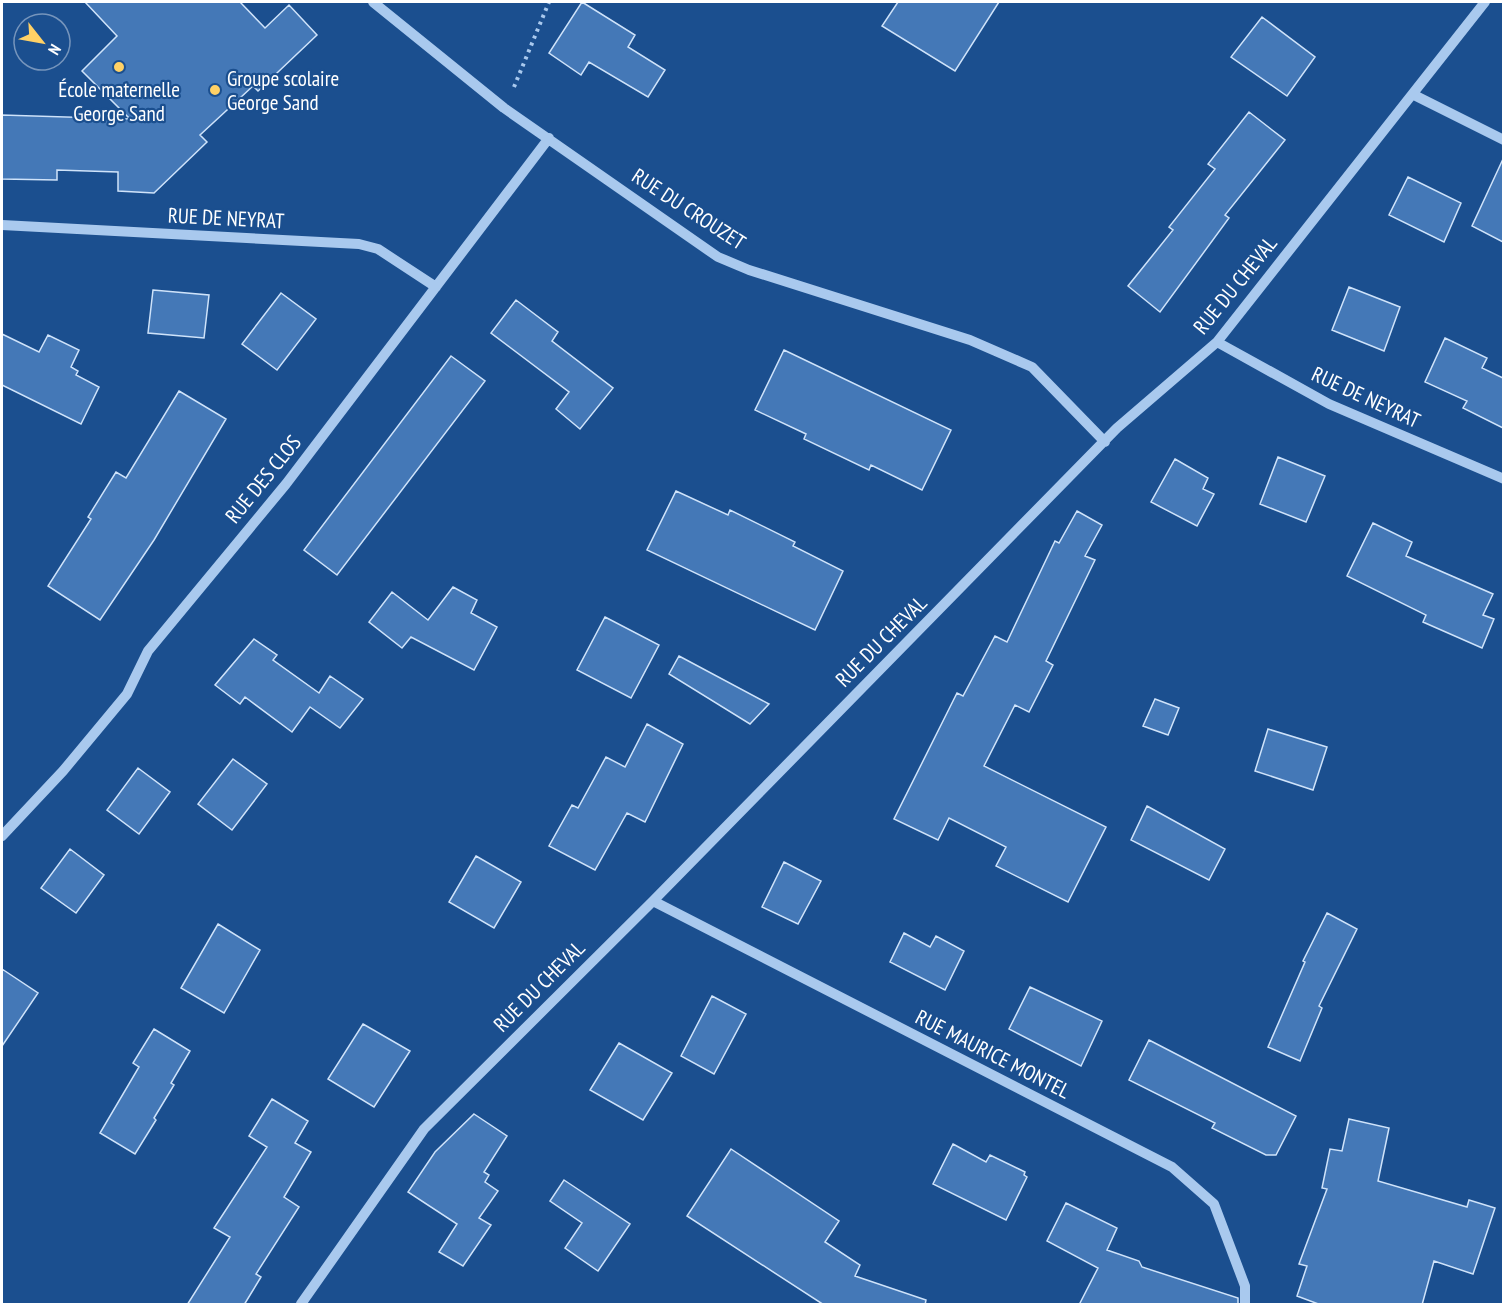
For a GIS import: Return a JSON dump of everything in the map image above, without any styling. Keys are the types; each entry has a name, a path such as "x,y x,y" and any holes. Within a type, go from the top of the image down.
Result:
{"street":[{"name":"RUE DU CROUZET","path":"373,2 504,108 718,257 749,270 970,340 1032,367 1105,442"},
{"name":"RUE DU CHEVAL","path":"301,1305 424,1129 653,901 1117,428 1217,342 1414,95 1485,2"},
{"path":"1414,95 1503,140"},
{"name":"RUE DES CLOS","path":"2,836 63,771 127,694 148,651 286,484 549,138"},
{"name":"RUE DE NEYRAT","path":"2,225 359,244 378,249 436,287"},
{"name":"RUE DE NEYRAT","path":"1217,342 1329,404 1503,479"},
{"name":"RUE MAURICE MONTEL","path":"653,901 1172,1167 1214,1204 1245,1286 1245,1305"}],"path":[{"path":"504,108 549,2"}],"building":[{"path":"85,2 240,2 265,28 289,5 317,35 258,91 253,86 200,135 207,142 154,193 118,191 118,172 57,170 57,180 2,179 2,115 130,119 82,71 117,36"},
{"path":"582,2 635,35 628,47 665,70 648,97 589,62 581,75 549,53"},
{"path":"898,2 999,2 955,71 882,26"},
{"path":"1262,17 1315,57 1287,96 1231,57"},
{"path":"1249,112 1285,140 1225,215 1229,218 1160,312 1128,286 1173,230 1169,227 1215,169 1208,164"},
{"path":"1503,159 1503,242 1472,226"},
{"path":"1408,177 1461,203 1444,242 1389,215"},
{"path":"1349,287 1400,307 1384,351 1332,330"},
{"path":"153,290 209,295 204,338 148,333"},
{"path":"281,293 316,319 277,370 242,344"},
{"path":"516,300 558,332 552,341 613,388 580,429 556,409 569,392 491,333"},
{"path":"2,334 39,352 48,335 79,350 71,367 78,371 76,375 99,387 81,424 2,385"},
{"path":"1445,338 1487,358 1482,368 1503,378 1503,428 1463,408 1467,401 1425,382"},
{"path":"784,350 951,430 922,490 871,465 869,470 804,439 806,434 755,410"},
{"path":"451,356 485,381 337,575 304,550"},
{"path":"179,391 226,419 154,540 100,620 48,586 91,519 88,517 116,472 126,478"},
{"path":"1278,457 1325,476 1306,522 1260,504"},
{"path":"1175,459 1208,478 1203,489 1214,494 1197,526 1151,502"},
{"path":"676,491 728,515 730,510 795,542 793,546 843,571 815,630 647,550"},
{"path":"1077,511 1102,525 1085,556 1095,560 1046,661 1053,665 1029,712 1015,705 984,766 1106,827 1068,902 996,866 1006,847 949,818 938,840 894,819 957,693 963,696 995,636 1007,642 1055,541 1059,543"},
{"path":"1373,523 1412,542 1406,556 1493,594 1483,615 1494,619 1482,648 1423,622 1426,615 1347,576"},
{"path":"453,587 477,600 471,613 497,627 474,670 411,637 402,648 369,622 392,592 428,620"},
{"path":"605,617 659,645 631,698 577,670"},
{"path":"254,639 277,655 273,660 319,693 330,676 363,699 340,728 310,707 292,732 245,697 240,704 215,685"},
{"path":"679,656 769,704 750,724 669,674"},
{"path":"1155,699 1179,708 1168,735 1143,726"},
{"path":"647,724 683,744 645,822 627,813 595,870 549,846 572,805 578,808 606,757 625,767"},
{"path":"1268,729 1327,747 1313,790 1255,771"},
{"path":"233,759 267,784 232,830 198,804"},
{"path":"138,768 170,792 139,834 107,810"},
{"path":"1147,806 1225,849 1209,880 1131,840"},
{"path":"70,849 104,875 76,913 41,888"},
{"path":"476,856 521,882 494,928 449,902"},
{"path":"784,862 821,881 798,924 762,907"},
{"path":"1327,913 1357,929 1319,1006 1322,1008 1300,1061 1268,1047 1305,962 1303,961"},
{"path":"218,924 260,950 224,1013 181,988"},
{"path":"904,933 930,947 936,936 964,951 945,990 890,962"},
{"path":"2,969 38,993 2,1046"},
{"path":"1030,987 1102,1021 1081,1066 1009,1029"},
{"path":"712,996 746,1014 714,1074 681,1056"},
{"path":"363,1024 410,1051 374,1107 328,1079"},
{"path":"154,1029 190,1051 171,1083 174,1085 154,1118 156,1120 135,1154 100,1133 139,1067 133,1063"},
{"path":"1149,1040 1296,1116 1276,1155 1266,1155 1212,1128 1215,1123 1129,1080"},
{"path":"619,1043 672,1073 643,1120 590,1090"},
{"path":"272,1099 308,1121 295,1143 311,1152 284,1197 299,1207 256,1274 261,1277 244,1305 187,1305 230,1237 214,1228 267,1147 249,1136"},
{"path":"474,1114 507,1136 484,1172 489,1175 485,1182 498,1191 479,1218 491,1225 463,1266 439,1252 457,1224 408,1192 435,1152"},
{"path":"1349,1119 1389,1128 1378,1181 1467,1207 1469,1200 1495,1208 1473,1274 1434,1261 1422,1305 1321,1305 1297,1296 1307,1266 1299,1264 1327,1189 1322,1188 1330,1149 1342,1151"},
{"path":"953,1144 986,1162 990,1155 1025,1172 1024,1175 1027,1177 1006,1220 933,1184"},
{"path":"731,1149 839,1221 825,1242 860,1265 855,1276 926,1300 925,1305 824,1305 687,1216"},
{"path":"564,1180 630,1224 598,1271 565,1248 582,1223 550,1201"},
{"path":"1066,1203 1117,1228 1107,1250 1139,1261 1142,1267 1238,1298 1238,1305 1079,1305 1098,1268 1047,1241"}],"place":[{"name":"École maternelle George Sand","path":"119,67"},
{"name":"Groupe scolaire George Sand","path":"215,90"}]}
